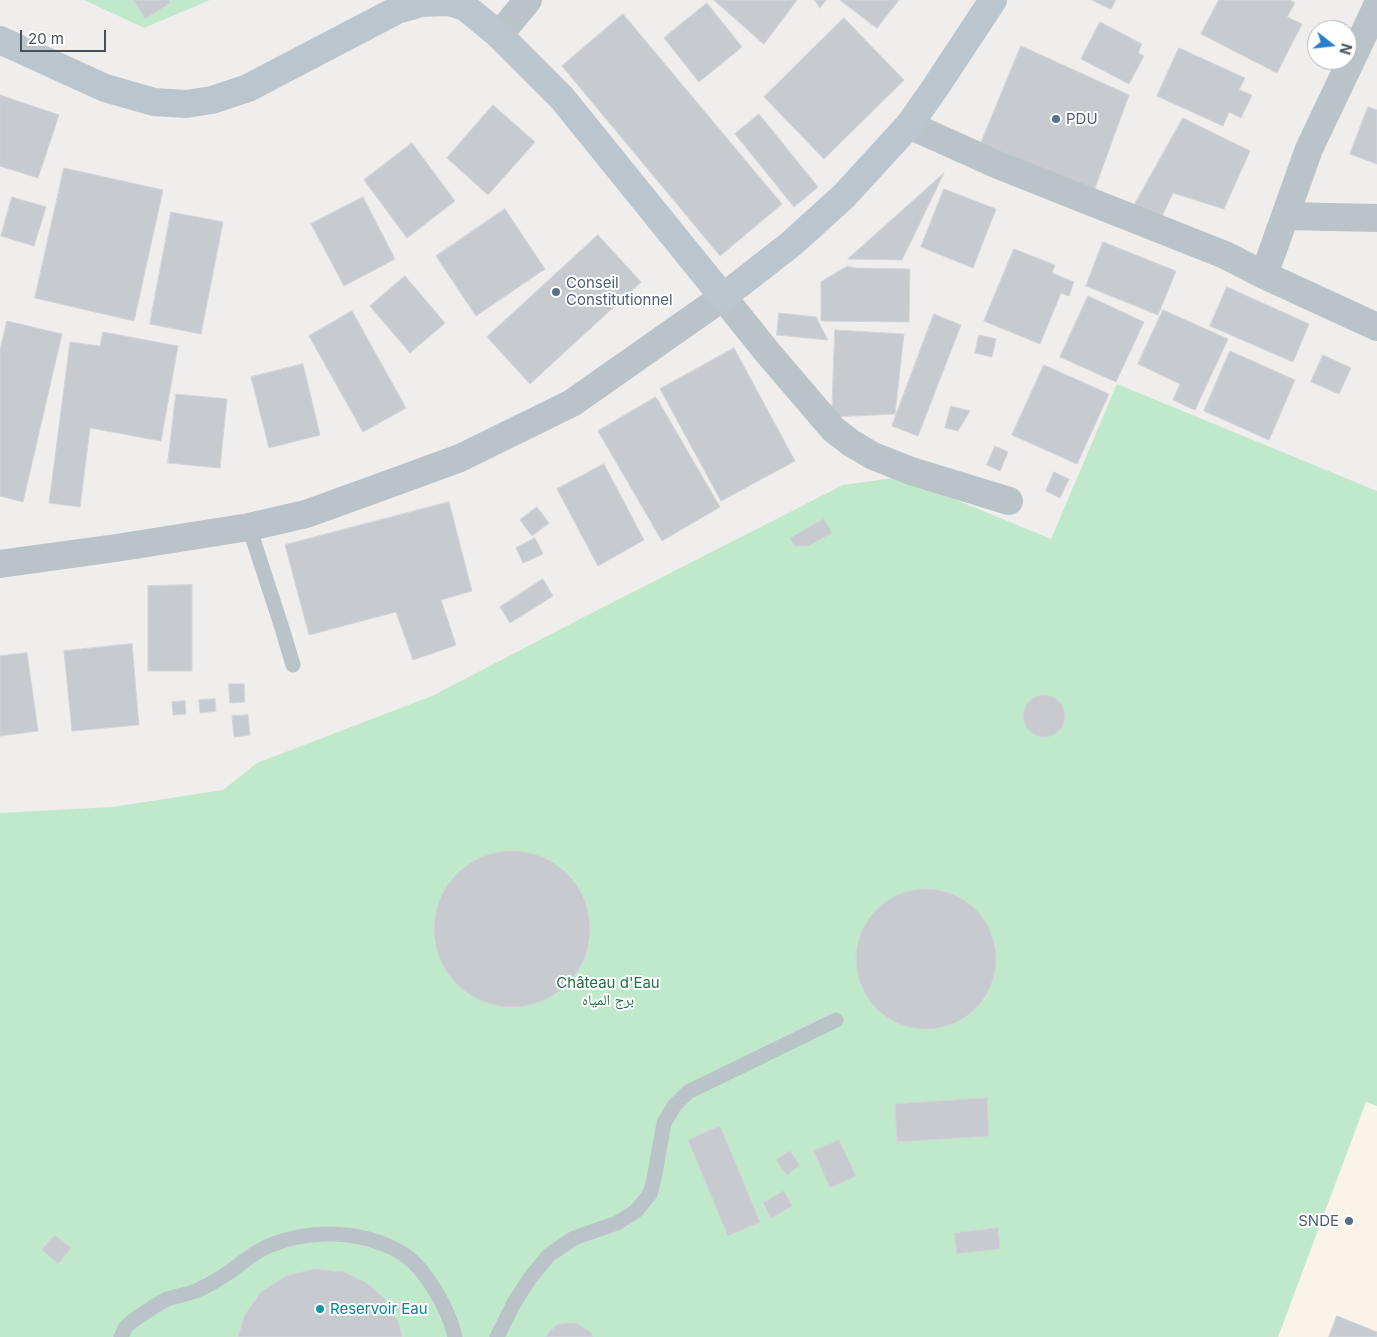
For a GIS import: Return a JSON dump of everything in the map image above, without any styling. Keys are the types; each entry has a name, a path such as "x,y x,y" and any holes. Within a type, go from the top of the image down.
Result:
{"street":[{"path":"499,34 528,0"},
{"path":"0,564 249,527 306,514 460,458 572,403 723,296 791,244 844,196 908,125 935,88 993,0"},
{"path":"0,40 105,88 154,102 186,104 212,100 248,88 397,10 421,4 449,2 465,7 499,34 562,98 768,353 833,429 851,443 873,456 911,471 1009,501"},
{"path":"1264,276 1309,149 1377,6"},
{"path":"908,125 998,165 1224,255 1264,276 1377,328"},
{"path":"1285,216 1377,218"}],"lane":[{"path":"249,527 293,665"},
{"path":"497,1337 514,1302 530,1278 549,1255 574,1238 617,1222 630,1215 636,1211 650,1194 664,1123 674,1106 688,1092 836,1020"},
{"path":"121,1337 127,1325 167,1300 192,1293 219,1279 270,1245 297,1236 327,1234 347,1235 373,1241 401,1252 421,1271 439,1296 455,1337"}],"shaded area":[{"name":"SNDE","path":"1366,1101 1377,1106 1377,1337 1278,1337"}],"green space":[{"path":"84,0 210,0 144,28"},
{"name":"Château d'Eau برج المياه","path":"1117,384 1377,491 1377,1106 1366,1102 1278,1337 0,1337 0,813 112,807 223,790 257,763 432,696 843,485 901,477 1051,539"}],"building":[{"path":"134,0 169,0 170,3 145,19"},
{"path":"714,0 797,0 764,44"},
{"path":"815,0 826,0 820,8"},
{"path":"840,0 899,0 877,28"},
{"path":"1092,0 1116,0 1111,9"},
{"path":"1219,0 1290,0 1295,3 1287,17 1302,24 1277,73 1201,34"},
{"path":"707,3 742,47 699,82 664,38"},
{"path":"623,14 782,204 720,256 562,66"},
{"path":"844,18 904,80 824,159 764,97"},
{"path":"1100,22 1142,44 1138,53 1144,56 1129,84 1081,59"},
{"name":"PDU","path":"1021,46 1129,95 1094,191 981,143"},
{"path":"1179,48 1245,78 1239,90 1252,95 1241,118 1229,112 1223,126 1157,96"},
{"path":"0,95 59,115 38,178 0,166"},
{"path":"493,105 535,142 488,195 447,158"},
{"path":"1368,107 1377,110 1377,164 1350,154"},
{"path":"759,114 818,187 794,207 735,134"},
{"path":"1183,118 1250,151 1224,209 1173,193 1162,216 1132,209"},
{"path":"412,143 455,201 407,238 364,180"},
{"path":"64,168 163,190 134,321 35,298"},
{"path":"944,173 902,260 848,259"},
{"path":"944,189 996,209 973,268 921,247"},
{"path":"12,197 46,207 34,246 1,236"},
{"path":"363,197 395,259 344,286 311,224"},
{"path":"505,209 545,269 476,316 436,256"},
{"path":"171,212 223,222 201,334 150,324"},
{"path":"598,235 641,282 530,384 487,337"},
{"path":"1103,242 1176,271 1158,315 1086,286"},
{"path":"1014,249 1055,265 1052,273 1074,282 1069,296 1061,293 1040,344 984,321"},
{"path":"848,266 855,268 910,269 909,322 821,321 821,282"},
{"path":"405,276 445,323 410,353 370,306"},
{"path":"1227,287 1309,324 1293,362 1210,326"},
{"path":"1088,296 1144,322 1116,382 1060,357"},
{"path":"1163,310 1228,339 1195,410 1173,400 1180,384 1138,364"},
{"path":"352,311 406,408 363,432 309,336"},
{"path":"779,313 816,317 828,340 777,335"},
{"path":"934,314 961,325 918,436 892,426"},
{"path":"7,321 62,334 23,502 0,496 0,351"},
{"path":"835,330 904,334 895,414 832,417"},
{"path":"103,332 178,346 161,441 90,428 80,507 49,503 70,342 100,346"},
{"path":"979,335 996,339 992,357 975,353"},
{"path":"734,348 795,461 721,501 660,389"},
{"path":"1230,351 1295,380 1269,440 1204,411"},
{"path":"1323,355 1351,368 1339,394 1311,382"},
{"path":"303,364 320,435 269,448 251,377"},
{"path":"1044,365 1109,394 1077,464 1012,435"},
{"path":"176,394 227,399 220,468 168,463"},
{"path":"656,397 720,507 662,541 598,431"},
{"path":"951,406 970,411 958,431 945,428"},
{"path":"995,446 1008,452 1000,471 987,465"},
{"path":"604,464 644,540 598,566 557,489"},
{"path":"1054,472 1069,479 1060,498 1046,491"},
{"path":"449,502 472,591 441,600 456,645 413,660 396,612 309,635 285,545"},
{"path":"537,507 549,523 532,536 520,520"},
{"path":"824,519 832,533 808,546 794,546 790,538"},
{"path":"535,538 543,554 523,563 516,548"},
{"path":"543,579 553,596 510,623 500,607"},
{"path":"192,585 192,671 148,671 148,586"},
{"path":"132,644 139,725 72,731 64,651"},
{"path":"27,653 38,731 0,736 0,656"},
{"path":"229,684 244,684 245,702 230,703"},
{"path":"1044,695 1059,701 1065,716 1059,731 1044,737 1029,731 1023,716 1029,701"},
{"path":"215,699 216,711 200,713 199,700"},
{"path":"185,701 186,714 173,715 172,702"},
{"path":"248,715 250,735 234,737 232,716"},
{"path":"512,851 542,857 555,864 567,874 577,886 584,899 590,929 584,959 577,972 567,984 555,994 542,1001 512,1007 482,1001 469,994 457,984 447,972 440,959 434,929 440,899 447,886 457,874 469,864 482,857"},
{"path":"926,889 953,895 965,901 975,910 984,920 990,932 996,959 990,986 984,998 975,1008 965,1017 953,1023 926,1029 899,1023 887,1017 877,1008 868,998 862,986 856,959 862,932 868,920 877,910 887,901 899,895"},
{"path":"987,1098 989,1136 897,1142 895,1104"},
{"path":"720,1126 760,1222 728,1236 688,1140"},
{"path":"839,1140 856,1176 830,1188 814,1151"},
{"path":"790,1151 800,1165 787,1175 776,1160"},
{"path":"784,1191 792,1206 771,1218 763,1203"},
{"path":"998,1228 1000,1249 957,1254 954,1233"},
{"path":"55,1235 71,1248 58,1264 42,1250"},
{"name":"Reservoir Eau","path":"314,1269 344,1272 367,1283 387,1301 399,1324 402,1337 238,1337 244,1316 261,1292 286,1276"},
{"path":"1337,1316 1377,1332 1377,1337 1329,1337"},
{"path":"575,1323 583,1327 591,1332 593,1337 546,1337 557,1325"}],"place":[{"name":"PDU","path":"1056,119"},
{"name":"Conseil Constitutionnel","path":"556,292"},
{"name":"SNDE","path":"1349,1221"},
{"name":"Reservoir Eau","path":"320,1309"}]}
